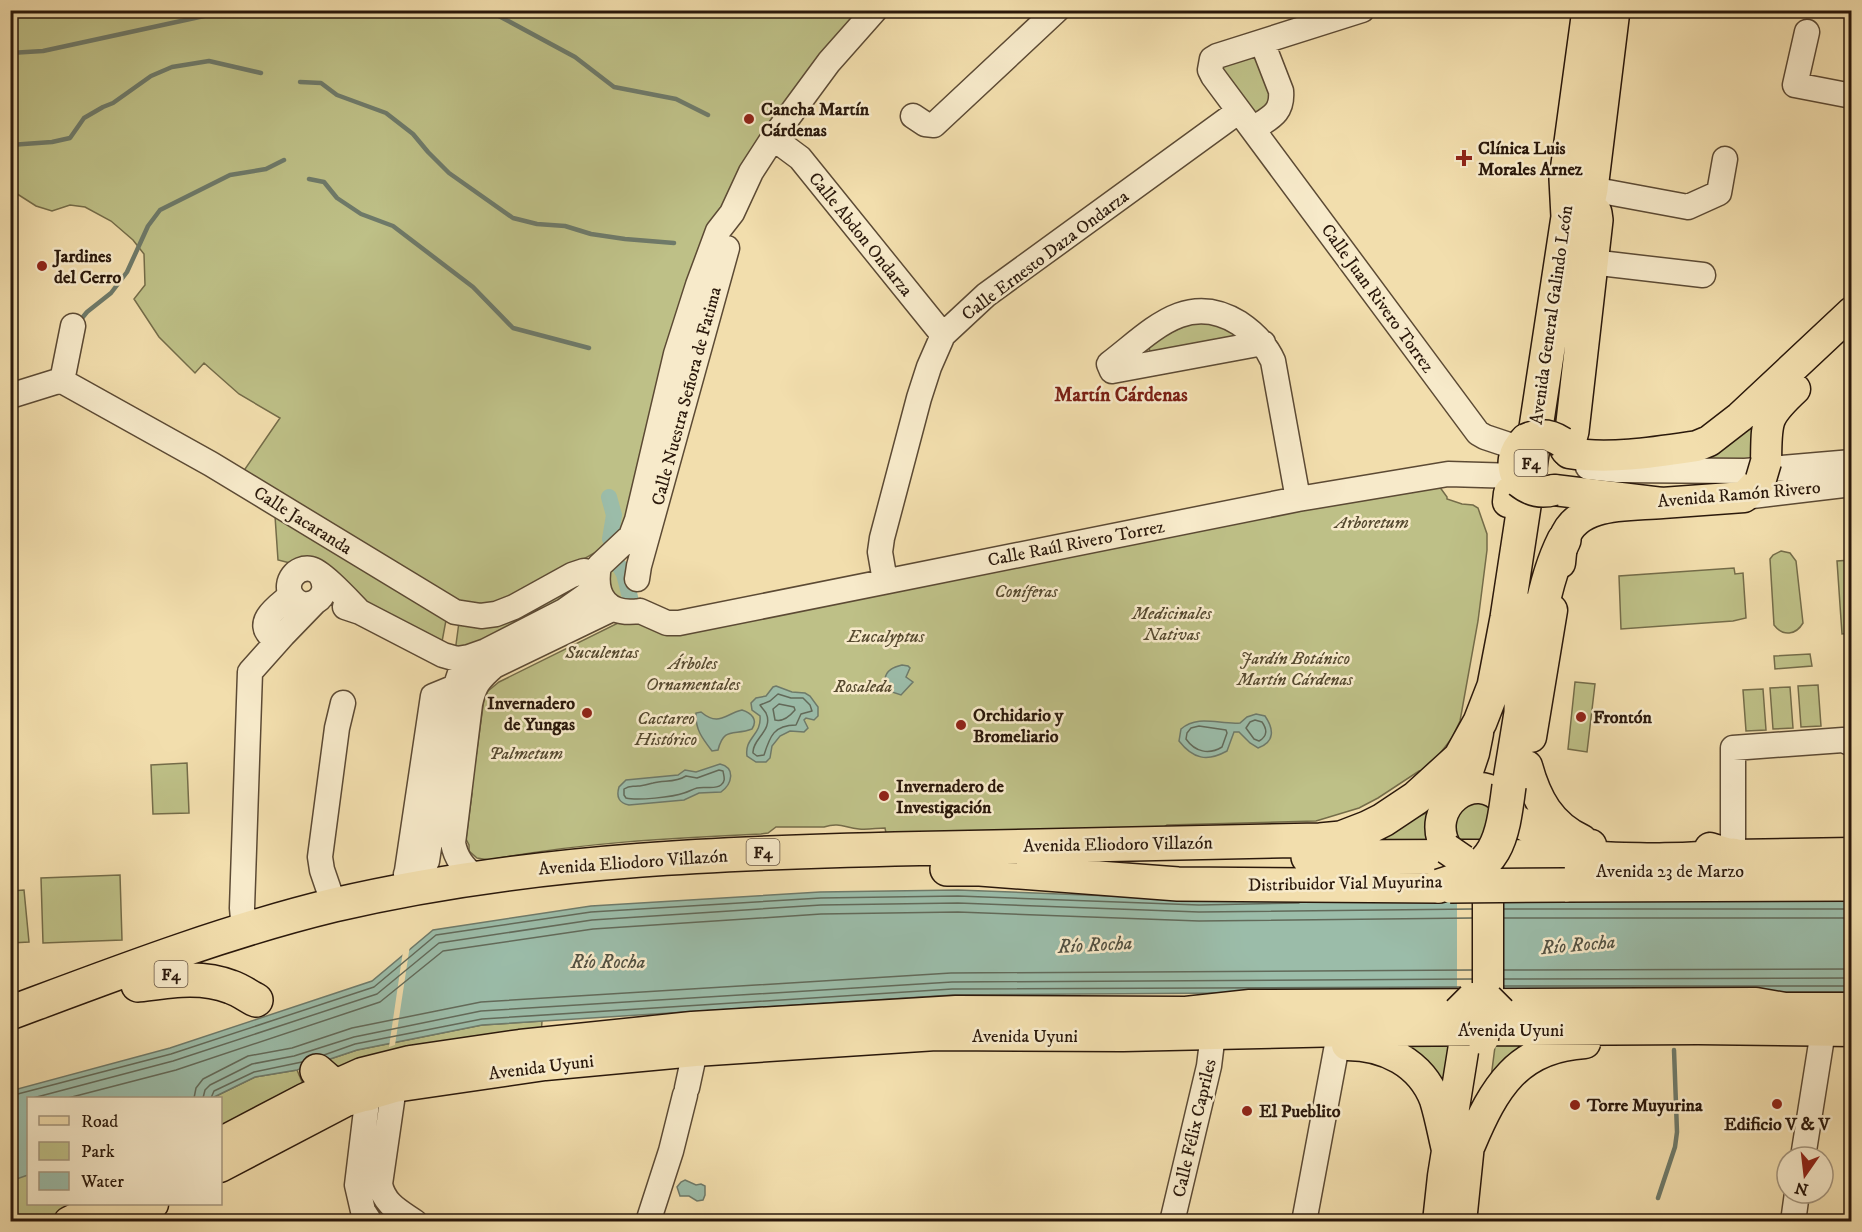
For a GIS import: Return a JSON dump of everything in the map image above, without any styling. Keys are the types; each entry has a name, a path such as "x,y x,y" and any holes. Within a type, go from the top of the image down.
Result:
{"highway":[{"name":"Avenida General Galindo León","path":"1480,722 1494,686 1507,618 1566,228 1579,184 1587,111 1589,10"},
{"name":"Avenida General Galindo León","path":"1587,111 1613,10"},
{"name":"Avenida General Galindo León","path":"1548,498 1584,221 1579,184"},
{"path":"1520,458 1554,215 1579,184 1596,220 1572,431 1567,451"},
{"path":"1512,796 1494,779 1495,769 1530,548 1548,498"},
{"name":"Distribuidor Vial Muyurina","path":"980,869 1178,884 1439,886 1455,881 1479,868 1498,843 1512,796 1521,713 1522,668 1548,498"},
{"path":"1521,713 1549,576 1564,540"},
{"name":"Avenida Eliodoro Villazón","path":"10,1013 142,964 244,930 405,883 475,878 607,861 783,851 1341,838 1383,820 1416,798 1460,758 1480,722"},
{"path":"1383,820 1412,813 1457,795"},
{"path":"1052,846 1207,857 1475,856 1706,859 1732,855"},
{"path":"980,869 1076,863 1182,870 1479,868"},
{"name":"Avenida Eliodoro Villazón","path":"10,1034 138,985 244,950 336,925 481,898 558,885 790,868 980,869"},
{"path":"1439,886 1851,884"},
{"path":"138,985 180,980 204,980 230,986 256,1000"},
{"path":"325,1078 381,1090"}],"main road":[{"path":"1480,722 1480,683 1509,493 1520,458 1540,435 1548,435 1567,451 1590,455 1615,455 1697,446 1708,441 1740,417 1851,312"},
{"path":"1757,480 1767,426 1773,410 1851,336"},
{"path":"1548,498 1570,473 1567,451"},
{"name":"Avenida Ramón Rivero","path":"1520,458 1532,490 1548,498 1662,503 1757,480"},
{"path":"1438,1221 1458,1147 1472,1115 1478,1010 1479,868 1512,835 1512,796 1564,540 1577,521 1590,512 1610,507 1662,503"},
{"name":"Avenida General Galindo León","path":"1479,868 1442,840 1441,824 1446,806 1457,795 1474,753 1480,722"},
{"name":"Avenida 23 de Marzo","path":"1457,795 1468,789 1477,788 1512,796 1544,837 1554,842 1606,846 1706,847 1732,855 1851,853"},
{"path":"1512,796 1538,798 1554,821 1581,839 1606,846"},
{"name":"Avenida 23 de Marzo","path":"1479,868 1851,872"},
{"name":"Avenida Uyuni","path":"222,1142 325,1078 362,1073 410,1061 520,1045 692,1027 956,1011 1186,1012 1250,1005 1756,1003 1785,1019 1837,1031"},
{"name":"Avenida Uyuni","path":"222,1166 346,1101 381,1090 545,1065 695,1051 936,1035 1123,1036 1785,1019 1851,1008"},
{"path":"1186,1012 1249,1018 1442,1018 1478,1010 1518,1017 1755,1014 1785,1019"},
{"path":"1458,1147 1502,1083 1524,1062 1551,1048 1590,1042 1755,1041 1785,1019"},
{"path":"1213,1034 1263,1044 1363,1045 1380,1049 1406,1062 1417,1072 1434,1099 1458,1147 1461,1221"},
{"path":"69,1221 101,1205"},
{"path":"120,1221 149,1205"}],"street":[{"name":"Calle Nuestra Señora de Fatima","path":"600,574 631,536 676,354 718,231 732,213 751,172 773,138 829,62 875,10"},
{"path":"913,116 925,124 934,125 1057,10"},
{"path":"1246,120 1276,113 1280,109 1281,91 1262,42 1362,10"},
{"path":"1807,32 1795,85 1851,96"},
{"name":"Calle Juan Rivero Torrez","path":"1262,42 1212,59 1210,64 1212,76 1478,433 1520,458"},
{"name":"Calle Ernesto Daza Ondarza","path":"885,581 880,552 882,538 919,398 943,335 986,295 1246,120"},
{"name":"Calle Abdon Ondarza","path":"773,138 800,158 943,335"},
{"path":"1579,184 1688,207 1719,193 1725,159"},
{"name":"Calle Nuestra Señora de Fatima","path":"637,579 731,233 732,213"},
{"path":"1591,262 1703,275"},
{"path":"1263,343 1112,371 1109,364 1163,323 1186,312 1215,312 1246,327 1263,343 1273,361 1298,499"},
{"path":"10,396 62,381 74,326"},
{"name":"Calle Jacaranda","path":"62,381 211,464 452,611 467,615 496,614 514,607 572,575 584,571 600,574"},
{"name":"Avenida Ramón Rivero","path":"1567,451 1597,469 1745,471 1851,462"},
{"name":"Calle Raúl Rivero Torrez","path":"640,611 667,623 679,623 1298,499 1448,474 1520,458"},
{"name":"Avenida Ramón Rivero","path":"1757,480 1851,484"},
{"path":"405,883 433,696 467,672 486,651 564,611 600,574 620,558 632,565 642,604 640,611 630,613 612,609 602,598 600,574"},
{"path":"360,612 315,570 304,568 294,574 289,583 294,599 304,604 316,601 360,612 443,655 457,659 467,672 472,692 453,843 456,856 461,864 475,878"},
{"path":"244,930 242,908 250,672 324,590 320,574"},
{"path":"283,636 271,636 264,626 265,619 291,595"},
{"path":"467,672 494,666 612,609"},
{"path":"334,905 320,857 337,728 343,703"},
{"path":"1732,855 1733,748 1843,740 1851,744"},
{"path":"1806,1145 1837,1031"},
{"name":"Calle Félix Capriles","path":"1172,1221 1209,1066 1213,1034"},
{"path":"1304,1221 1336,1045"},
{"path":"648,1221 671,1151 695,1051"},
{"path":"370,1221 363,1211 357,1185 381,1090"},
{"path":"381,1090 380,1184 382,1194 390,1204 415,1221"},
{"path":"1792,1221 1795,1205"}],"green space":[{"path":"10,11 864,11 739,173 628,527 605,547 504,604 463,608 243,472 280,418 239,394 204,363 195,373 159,337 134,299 145,285 144,254 133,240 111,221 85,207 70,205 52,211 36,206 11,190"},
{"path":"1255,52 1273,102 1257,113 1253,112 1222,74 1221,65"},
{"path":"1203,318 1236,333 1237,336 1150,353 1149,346 1153,340"},
{"path":"1772,400 1757,463 1670,458"},
{"name":"Jardín Botánico Martín Cárdenas","path":"1439,486 1447,499 1478,508 1487,534 1478,621 1460,721 1452,738 1438,756 1438,763 1434,769 1419,771 1359,808 1316,821 1167,825 1161,829 886,833 885,828 862,829 834,825 776,827 768,833 761,834 590,845 489,860 477,858 469,851 466,839 472,793 467,789 469,772 475,764 484,699 488,691 499,682 620,622"},
{"path":"275,516 447,615 441,647 290,563 278,560"},
{"path":"1781,551 1790,553 1796,561 1803,623 1797,630 1789,633 1781,631 1774,625 1770,559"},
{"path":"1851,560 1851,633 1842,634 1837,561"},
{"path":"618,564 627,569 632,578 636,589 635,606 610,594 607,572"},
{"path":"1734,568 1735,574 1743,573 1746,618 1733,621 1621,629 1619,576"},
{"path":"581,580 547,615 455,652 459,622"},
{"path":"1810,654 1812,666 1775,669 1774,656"},
{"name":"Frontón","path":"1575,682 1595,684 1587,752 1568,749"},
{"path":"1818,685 1821,726 1801,727 1798,686"},
{"path":"1790,687 1793,728 1773,729 1770,688"},
{"path":"1763,689 1766,730 1746,731 1743,690"},
{"path":"187,763 189,813 153,814 151,765"},
{"path":"1480,797 1506,824 1464,851 1449,817"},
{"path":"1433,810 1432,841 1361,842"},
{"path":"120,875 122,940 43,943 41,878"},
{"path":"24,890 29,942 11,943 11,891"},
{"path":"542,1021 541,1037 348,1072 327,1060 357,1050 482,1025"},
{"path":"1581,1038 1489,1093 1496,1039"},
{"path":"1451,1039 1442,1107 1388,1046"},
{"path":"297,1070 305,1089 222,1131 222,1097 214,1097 255,1077"},
{"path":"27,1172 27,1205 81,1205 54,1221 11,1221 10,1177"}],"water":[{"path":"902,665 910,668 906,677 913,682 901,695 892,692 885,679 889,671"},
{"path":"776,686 810,696 818,707 818,716 814,720 806,718 804,720 808,728 804,732 790,731 780,736 772,746 770,758 766,762 756,762 747,756 748,745 760,722 760,716 752,710 751,703 756,698 766,696"},
{"path":"742,710 753,717 752,729 730,733 720,742 718,750 712,751 700,733 696,713 701,712 717,719"},
{"path":"1256,714 1265,716 1271,730 1268,742 1258,748 1239,732 1234,732 1227,751 1213,757 1195,755 1179,741 1181,729 1195,722 1240,723"},
{"path":"720,764 728,769 731,776 728,785 721,792 699,793 684,800 629,805 623,803 618,797 619,787 626,780 678,775 685,770 696,772"},
{"name":"Río Rocha","path":"958,890 1136,897 1851,895 1851,992 952,995 482,1025 357,1050 297,1070 255,1077 214,1097 27,1097 27,1175 11,1181 10,1091 170,1048 372,981 433,930 591,906 820,892"},
{"path":"685,1180 705,1186 703,1200 697,1201 689,1196 680,1196 677,1187"}],"pier":[{"path":"1457,896 1502,896 1503,992 1457,993"},
{"path":"410,945 395,1045 389,1047 403,951"}],"waterway":[{"path":"496,10 497,15 575,57 614,87 676,99 708,115"},
{"path":"10,53 43,51 204,16"},
{"path":"10,145 52,142 70,138 84,118 113,103 151,76 172,67 209,61 261,73"},
{"path":"300,82 321,83 337,95 386,113 413,134 449,173 513,218 537,224 565,226 591,234 674,243"},
{"path":"78,323 87,312 111,293 127,272 148,226 160,210 230,175 266,169 284,160"},
{"path":"309,179 324,182 337,198 361,214 393,226 473,287 513,328 589,348"},
{"path":"609,497 614,515 610,539"},
{"path":"620,567 631,601"},
{"path":"1658,1198 1675,1147 1677,1132 1674,1050"}],"place":[{"name":"Cancha Martín Cárdenas","path":"749,119"},
{"name":"Clínica Luis Morales Arnez","path":"1464,158"},
{"name":"Jardines del Cerro","path":"42,266"},
{"name":"Invernadero de Yungas","path":"587,713"},
{"name":"Frontón","path":"1581,717"},
{"name":"Orchidario y Bromeliario","path":"961,725"},
{"name":"Invernadero de Investigación","path":"884,796"},
{"name":"Edificio V & V","path":"1777,1104"},
{"name":"Torre Muyurina","path":"1575,1105"},
{"name":"El Pueblito","path":"1247,1111"}],"district":[{"name":"Martín Cárdenas","path":"1121,394"}],"park label":[{"name":"Arboretum","path":"1372,522"},
{"name":"Coníferas","path":"1026,591"},
{"name":"Medicinales Nativas","path":"1172,623"},
{"name":"Eucalyptus","path":"886,636"},
{"name":"Suculentas","path":"602,652"},
{"name":"Árboles Ornamentales","path":"693,673"},
{"name":"Rosaleda","path":"863,686"},
{"name":"Cactareo Histórico","path":"666,728"},
{"name":"Palmetum","path":"526,753"}]}
